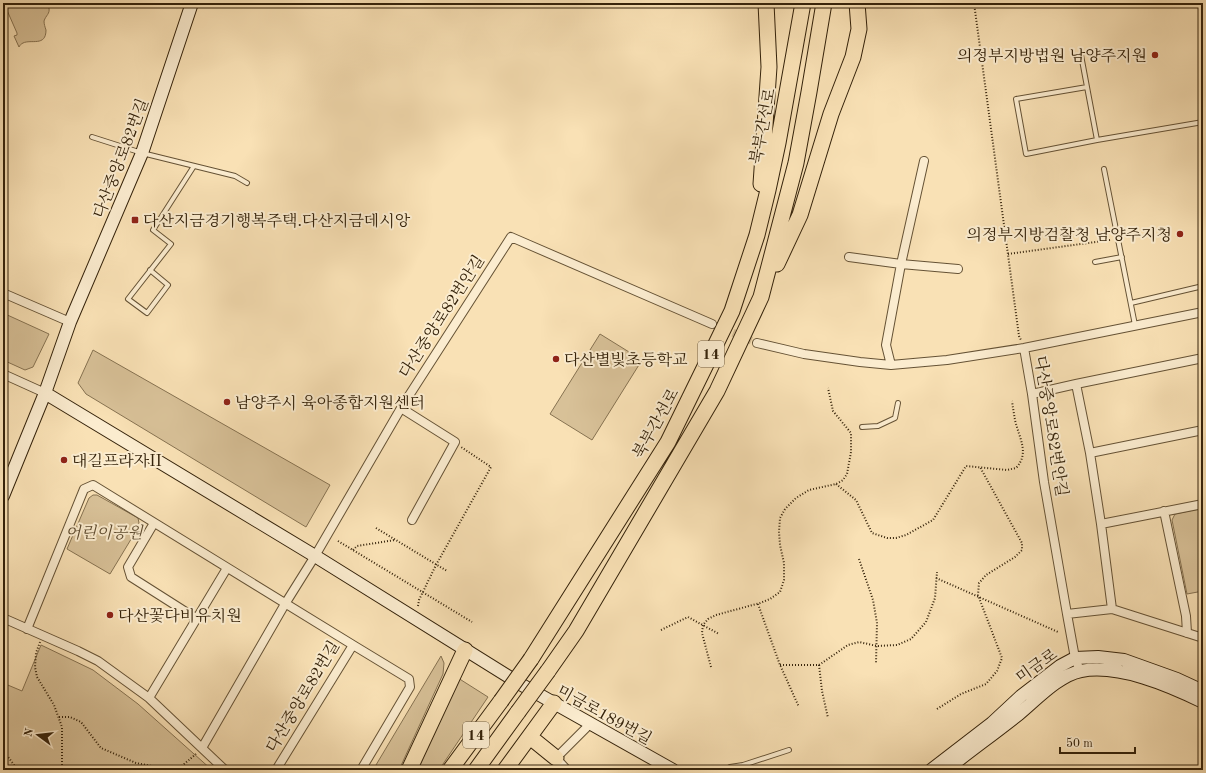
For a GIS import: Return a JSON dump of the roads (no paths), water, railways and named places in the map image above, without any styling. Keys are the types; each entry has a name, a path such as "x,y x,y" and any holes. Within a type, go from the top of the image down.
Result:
{"highway":[{"path":"757,236 769,67 766,3"},
{"path":"857,3 859,29"},
{"path":"762,297 800,215 831,114 853,57 859,29 866,4 868,3"},
{"name":"북부간선로","path":"450,770 531,659 668,442 716,346 732,310 757,236 778,143 802,8"},
{"name":"14","path":"476,770 576,631 718,391 762,297 796,163 823,9"},
{"path":"409,770 465,650"},
{"path":"505,770 554,703"},
{"path":"530,737 556,758"}],"street":[{"name":"다산중앙로82번길","path":"3,496 45,393 70,322 142,153 192,3"},
{"path":"891,365 886,345 924,161"},
{"name":"다산중앙로82번안길","path":"315,556 401,408 511,237 712,324"},
{"path":"849,257 958,269"},
{"path":"3,293 70,322"},
{"path":"1024,348 1203,312"},
{"name":"다산중앙로82번안길","path":"757,343 804,354 891,365 947,360 1024,348 1044,482 1067,614 1080,671"},
{"path":"1032,394 1203,358"},
{"path":"3,374 45,393 315,556 285,604 202,748"},
{"path":"1076,384 1090,453 1112,610"},
{"path":"401,408 454,442 412,520"},
{"path":"1090,453 1203,430"},
{"name":"다산중앙로82번길","path":"27,629 84,489 93,485 353,645 276,770"},
{"path":"1100,524 1203,504"},
{"path":"1164,511 1186,616 1187,633"},
{"path":"154,523 128,567 131,577 197,619"},
{"name":"미금로189번길","path":"315,556 522,685 674,770"},
{"path":"149,698 227,568"},
{"path":"1067,614 1112,610 1203,638"},
{"path":"3,618 78,651 98,662 149,698 225,770"},
{"path":"353,645 409,679 410,687 361,770"},
{"name":"미금로","path":"931,770 992,723 1021,696 1060,666 1076,658 1098,656 1124,660 1177,679 1203,691"},
{"name":"미금로","path":"946,770 1057,682 1067,675 1080,671 1098,669 1115,670 1127,673 1180,691 1203,702"},
{"path":"567,770 556,758 590,724"}],"lane":[{"path":"1081,55 1097,140"},
{"path":"1087,87 1016,99 1026,154 1203,122"},
{"path":"92,137 142,153 235,176 247,183"},
{"path":"150,270 168,285 147,313 128,299 150,270 171,244 153,230 194,166"},
{"path":"1104,169 1135,326"},
{"path":"1095,262 1122,257"},
{"path":"1131,303 1203,286"},
{"path":"862,427 878,426 895,418 898,403"},
{"path":"726,770 730,767 743,765 789,750"},
{"path":"738,770 743,765"},
{"path":"742,770 743,765"}],"tunnel":[{"path":"722,328 757,343"}],"place":[{"name":"의정부지방법원 남양주지원","path":"1155,55"},
{"name":"다산지금경기행복주택.다산지금데시앙","path":"135,220"},
{"name":"의정부지방검찰청 남양주지청","path":"1180,234"},
{"name":"다산별빛초등학교","path":"556,359"},
{"name":"남양주시 육아종합지원센터","path":"227,402"},
{"name":"대길프라자II","path":"64,460"},
{"name":"다산꽃다비유치원","path":"110,615"}],"park label":[{"name":"어린이공원","path":"104,532"}]}
